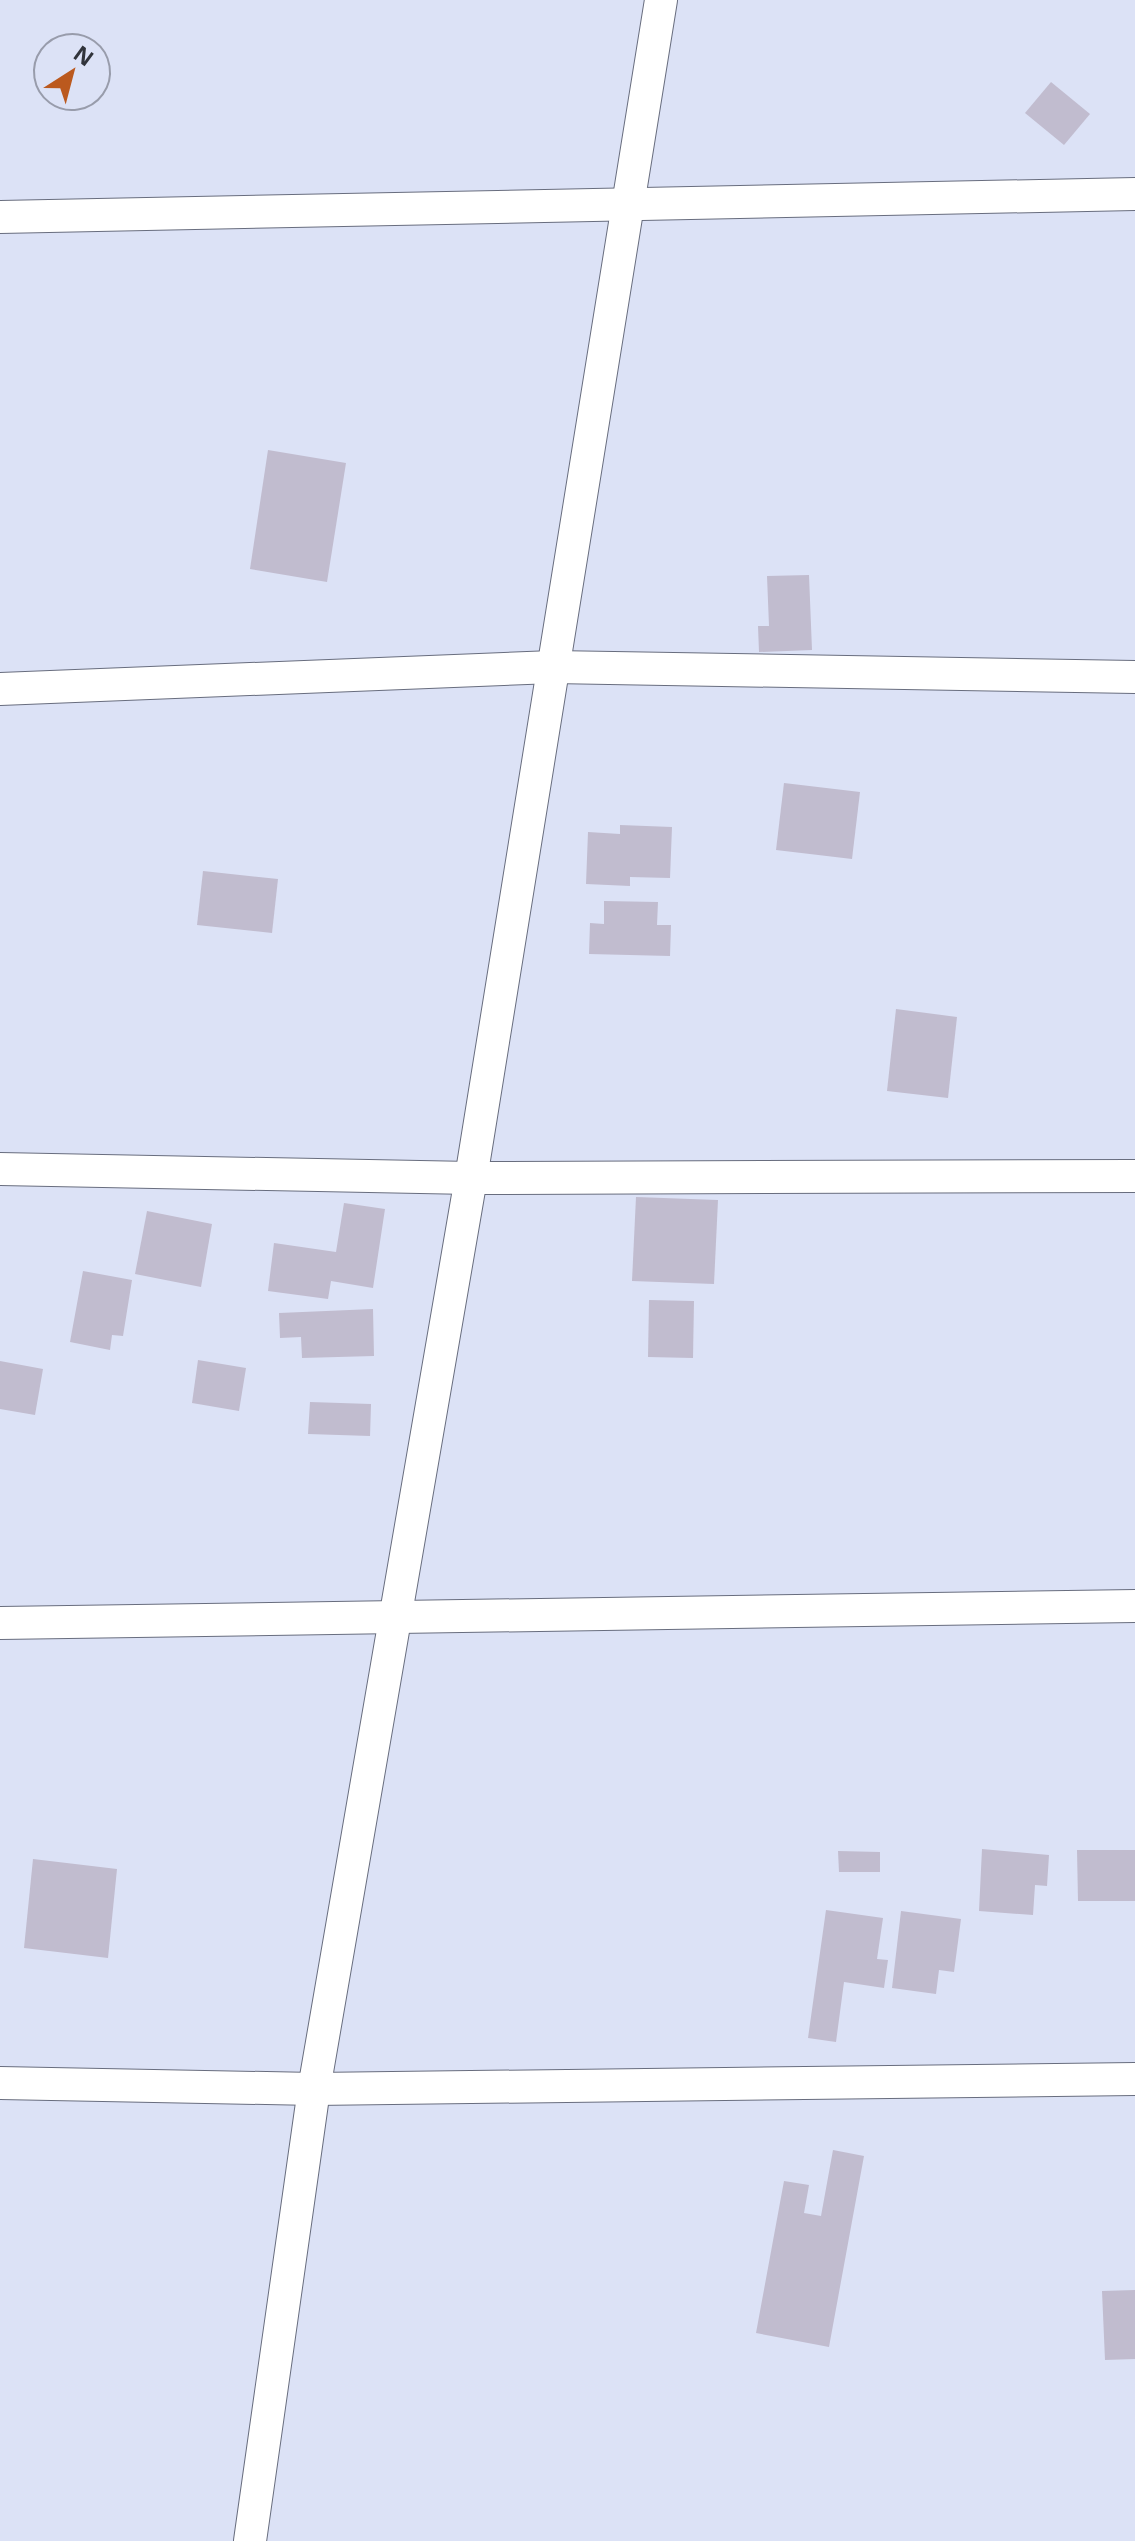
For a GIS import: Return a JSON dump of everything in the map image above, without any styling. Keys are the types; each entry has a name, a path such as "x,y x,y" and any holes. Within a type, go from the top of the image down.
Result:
{"street":[{"path":"250,2541 314,2089 471,1178 661,0"},
{"path":"0,217 1135,194"},
{"path":"0,689 553,667 1135,677"},
{"path":"0,1169 471,1178 1135,1176"},
{"path":"0,1623 1135,1606"},
{"path":"0,2083 314,2089 1135,2079"}],"building":[{"path":"1051,82 1090,114 1064,145 1025,113"},
{"path":"268,450 346,463 327,582 250,569"},
{"path":"809,575 812,650 759,652 758,626 769,626 767,576"},
{"path":"784,783 860,792 852,859 776,850"},
{"path":"620,825 672,827 670,878 630,877 630,886 586,884 588,832 620,834"},
{"path":"203,871 278,879 272,933 197,925"},
{"path":"604,901 658,902 657,925 671,925 670,956 589,954 590,923 604,924"},
{"path":"896,1009 957,1017 948,1098 887,1091"},
{"path":"636,1197 718,1200 714,1284 632,1281"},
{"path":"344,1203 385,1209 373,1288 331,1281 328,1299 268,1291 274,1243 336,1252"},
{"path":"147,1211 212,1224 201,1287 135,1274"},
{"path":"83,1271 132,1280 123,1336 112,1335 110,1350 70,1342"},
{"path":"649,1300 694,1301 693,1358 648,1357"},
{"path":"373,1309 374,1356 302,1358 301,1337 280,1338 279,1313"},
{"path":"198,1360 246,1368 239,1411 192,1403"},
{"path":"0,1361 43,1369 35,1415 0,1409"},
{"path":"310,1402 371,1404 370,1436 308,1434"},
{"path":"982,1849 1049,1855 1047,1886 1035,1885 1033,1915 979,1911"},
{"path":"1077,1850 1135,1850 1135,1901 1078,1901"},
{"path":"838,1851 880,1852 880,1872 839,1872"},
{"path":"33,1859 117,1869 108,1958 24,1948"},
{"path":"826,1910 883,1918 877,1959 888,1960 884,1988 844,1982 836,2042 808,2038"},
{"path":"901,1911 961,1919 954,1972 939,1970 936,1994 892,1988"},
{"path":"833,2150 864,2156 829,2347 756,2333 784,2181 809,2185 804,2213 821,2216"},
{"path":"1135,2290 1135,2359 1105,2360 1102,2291"}]}
